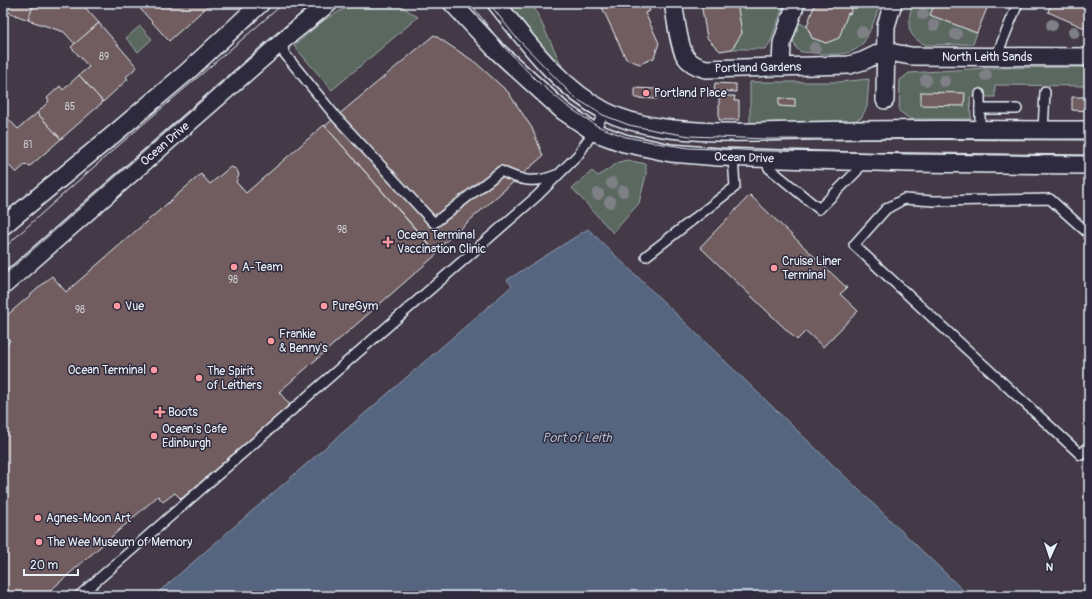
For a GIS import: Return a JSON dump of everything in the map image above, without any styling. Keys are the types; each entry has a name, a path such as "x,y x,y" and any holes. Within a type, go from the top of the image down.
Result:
{"street":[{"path":"3,226 181,77 262,3"},
{"name":"Ocean Drive","path":"3,286 282,41 329,3"},
{"name":"Ocean Drive","path":"452,3 496,51 563,111 594,132 624,143 671,153 733,158 1089,165"},
{"path":"496,3 548,67 579,94 605,111 652,126 669,129 700,131 749,132 863,130 1089,130"},
{"name":"Portland Gardens","path":"673,3 682,51 685,57 694,65 706,69 849,65 863,61 886,50"},
{"path":"781,67 782,43 796,3"},
{"path":"885,100 886,26 893,3"},
{"name":"North Leith Sands","path":"886,50 911,56 1089,57"}],"lane":[{"path":"996,57 1018,3"},
{"path":"282,41 284,53 336,117 434,224 501,170 518,179 528,181 540,180 560,174"},
{"path":"1043,130 1044,92"},
{"path":"980,94 980,130"},
{"path":"980,109 1017,109"},
{"path":"79,596 537,196 578,155 594,132 605,111"},
{"path":"646,256 735,187 733,158"},
{"path":"765,159 769,168 819,209 857,171 862,161"},
{"path":"1089,234 1050,199 934,201 904,199 886,209 854,246 1081,455 1089,446"}],"green space":[{"path":"362,3 398,4 418,17 332,90 294,46 325,20 342,10"},
{"path":"489,3 532,3 563,68 496,10"},
{"path":"737,3 783,3 783,7 770,43 765,49 732,49 742,33"},
{"path":"853,3 881,3 868,34 863,43 857,48 843,54 801,52 797,49 793,41 799,23 807,26 812,38 826,42 848,13 850,14"},
{"path":"913,3 935,3 930,15 977,33 973,44 926,45 919,41 914,37 909,28"},
{"path":"140,26 152,39 138,52 126,38"},
{"path":"1089,67 1089,86 995,85 995,97 970,97 971,119 910,119 899,111 900,80 909,73 985,68"},
{"path":"869,79 867,107 861,118 845,125 750,124 750,82 839,82"},
{"path":"627,160 646,164 646,175 639,203 613,233 572,188 592,171 598,176 619,162"}],"water":[{"name":"Port of Leith","path":"588,229 969,596 154,596 512,286 507,280"}],"building":[{"path":"3,3 34,3 28,20 8,12 6,17 3,16"},
{"path":"34,3 81,3 99,23 75,44 64,32 28,20"},
{"path":"135,3 211,3 169,41"},
{"path":"600,3 646,3 650,11 645,13 659,43 654,58 640,64 626,59"},
{"path":"701,3 737,3 742,33 732,49 720,51 707,38"},
{"path":"815,3 853,3 850,14 848,13 839,38 826,43 812,38 807,26"},
{"path":"935,3 989,3 977,33 930,15"},
{"path":"1051,3 1089,3 1089,30 1048,12"},
{"path":"99,23 137,67 126,77 128,79 103,102 79,75 89,67 71,47"},
{"path":"434,35 475,62 508,92 532,128 543,156 435,251 325,126"},
{"path":"79,75 103,102 61,139 37,113 49,101 47,98 60,86 63,90"},
{"path":"715,83 736,84 736,92 714,91"},
{"name":"Portland Place","path":"635,88 657,89 657,99 635,98"},
{"path":"921,92 965,93 964,106 921,105"},
{"path":"719,96 735,96 734,101 739,101 739,120 719,120"},
{"path":"1072,97 1089,97 1089,111 1072,110"},
{"path":"779,98 795,99 795,107 779,106"},
{"path":"3,113 18,129 37,113 61,139 29,167 26,164 16,173 3,159"},
{"name":"Ocean Terminal","path":"324,125 437,254 279,392 290,405 181,499 175,493 163,502 158,496 44,596 12,596 3,586 3,347 10,341 3,333 3,319 52,276 66,292 201,174 210,184 232,167 237,170 239,175 236,182 246,193"},
{"name":"Cruise Liner Terminal","path":"750,195 847,288 840,294 858,311 823,347 806,331 797,340 700,247"}],"tram line":[{"path":"3,249 107,155 284,3"},
{"path":"3,276 313,3"},
{"path":"470,3 504,47 536,80 567,106 597,126 626,137 689,148 766,151 1089,155"},
{"path":"489,3 514,35 575,98 603,115 629,125 690,136 766,139 1089,140"}],"place":[{"name":"Portland Place","path":"646,93"},
{"name":"Ocean Terminal Vaccination Clinic","path":"388,242"},
{"name":"A-Team","path":"234,267"},
{"name":"Cruise Liner Terminal","path":"774,268"},
{"name":"Vue","path":"117,306"},
{"name":"PureGym","path":"324,306"},
{"name":"Frankie & Benny's","path":"271,341"},
{"name":"Ocean Terminal","path":"154,370"},
{"name":"The Spirit of Leithers","path":"199,378"},
{"name":"Boots","path":"160,412"},
{"name":"Ocean's Cafe Edinburgh","path":"154,436"},
{"name":"Agnes-Moon Art","path":"38,518"},
{"name":"The Wee Museum of Memory","path":"39,542"}]}
